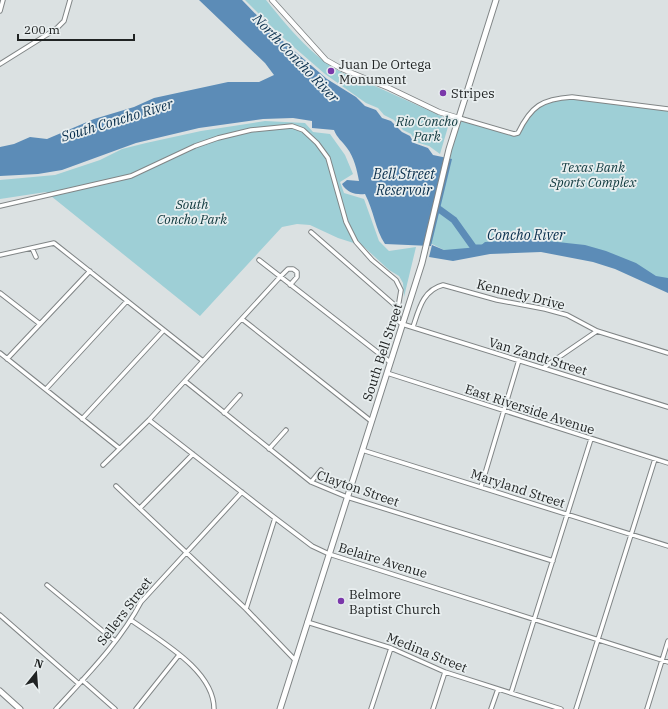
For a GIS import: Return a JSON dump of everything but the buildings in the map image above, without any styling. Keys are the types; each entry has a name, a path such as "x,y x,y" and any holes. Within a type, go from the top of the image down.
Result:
{"main road":[{"name":"South Bell Street","path":"280,709 422,263 449,149 496,0"},
{"path":"0,691 20,709"}],"street":[{"path":"0,11 3,0"},
{"path":"0,64 56,29 64,21 70,0"},
{"path":"272,0 326,60 439,112 514,134 518,133 524,121 534,108 545,101 558,98 572,97 668,109"},
{"path":"0,206 131,176 195,146 218,138 251,130 292,126 303,130 318,143 328,158 346,222 356,242 372,260 396,280 401,290 398,308 398,321 402,324"},
{"path":"311,232 398,308"},
{"path":"0,255 54,243 203,361"},
{"path":"32,248 36,257"},
{"path":"259,260 390,362"},
{"path":"103,465 149,420 280,277 288,269 292,269 297,272 297,277 290,285"},
{"path":"7,359 90,271"},
{"name":"Kennedy Drive","path":"413,327 422,302 429,291 443,284 497,300 545,309 567,316 597,330 668,353"},
{"path":"0,293 40,324"},
{"path":"46,389 127,300"},
{"path":"242,319 371,422"},
{"name":"Van Zandt Street","path":"402,324 668,407"},
{"path":"82,419 164,330"},
{"path":"543,368 597,330"},
{"path":"0,353 119,448"},
{"path":"481,487 519,360"},
{"name":"East Riverside Avenue","path":"386,373 668,463"},
{"name":"Clayton Street","path":"185,381 311,482 347,496 553,561"},
{"path":"224,413 240,395"},
{"name":"Belaire Avenue","path":"149,420 312,546 329,554 534,618 668,662"},
{"path":"269,449 286,430"},
{"path":"511,693 591,439"},
{"name":"Maryland Street","path":"362,450 668,546"},
{"path":"140,508 193,454"},
{"path":"576,709 655,459"},
{"path":"311,482 321,470"},
{"path":"116,486 185,553 246,609 295,660"},
{"name":"Sellers Street","path":"56,709 115,641 131,620 141,602 242,492"},
{"path":"246,609 275,518"},
{"path":"47,584 115,641"},
{"path":"0,615 79,684"},
{"path":"131,620 180,655 199,672 208,688 214,703 214,709"},
{"name":"Medina Street","path":"307,622 391,648 445,672 511,693 551,708 561,709"},
{"path":"647,709 668,641"},
{"path":"371,709 391,648"},
{"path":"136,709 180,655"},
{"path":"433,709 445,672"},
{"path":"82,680 115,709"},
{"path":"491,709 498,689"}],"green space":[{"name":"Rio Concho Park","path":"245,0 266,0 298,38 323,60 336,69 350,77 366,82 450,120 440,154 429,146 416,142 411,134 403,130 394,120 384,115 378,108 366,103 325,74 280,35"},
{"name":"Texas Bank Sports Complex","path":"572,97 668,109 668,285 604,253 444,250 422,239 441,163 449,149 459,118 506,133 518,133 524,121 545,101"},
{"name":"South Concho Park","path":"265,121 305,123 313,132 330,134 345,155 353,174 340,182 344,193 364,199 379,241 389,251 416,247 404,297 403,283 399,276 389,270 363,246 338,238 310,225 297,224 282,227 200,316 46,192 0,199 0,180 55,175 100,160 122,149 201,131"}],"water":[{"path":"199,0 242,0 277,36 327,79 356,97 365,106 376,110 382,118 391,121 402,132 410,136 414,143 428,148 433,155 452,159 431,246 385,244 365,194 352,193 346,190 342,184 347,180 359,181 352,155 334,130 312,128 312,121 293,118 263,119 199,128 136,143 62,170 38,174 0,176 0,147 14,144 30,137 47,139 94,119 134,107 154,98 228,82 259,82 274,75 265,63"},
{"path":"530,239 585,245 606,251 636,263 656,276 668,278 668,293 615,269 593,262 541,252 490,254 453,261 429,257 432,245 444,250 479,247 485,242"}],"waterway":[{"name":"Concho River","path":"432,204 454,220 474,248 482,248"}],"place":[{"name":"Juan De Ortega Monument","path":"331,71"},
{"name":"Stripes","path":"443,93"},
{"name":"Belmore Baptist Church","path":"341,601"}],"water label":[{"name":"North Concho River","path":"296,58"},
{"name":"South Concho River","path":"117,120"},
{"name":"Bell Street Reservoir","path":"404,182"}]}
